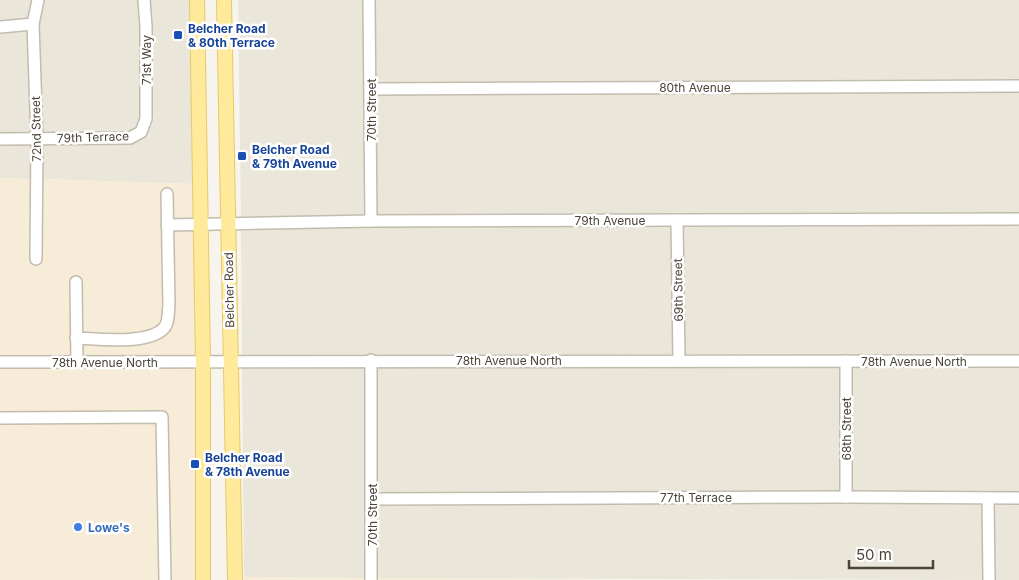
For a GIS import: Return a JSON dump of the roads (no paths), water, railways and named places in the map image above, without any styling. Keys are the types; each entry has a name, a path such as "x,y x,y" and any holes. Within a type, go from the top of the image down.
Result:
{"main road":[{"path":"197,0 203,362 204,580"},
{"name":"Belcher Road","path":"224,0 235,580"}],"street":[{"name":"72nd Street","path":"36,260 37,139 33,24 38,0"},
{"name":"71st Way","path":"144,0 146,27 146,119"},
{"name":"70th Street","path":"369,0 371,221"},
{"path":"0,27 33,24"},
{"name":"80th Avenue","path":"371,89 1019,86"},
{"name":"79th Terrace","path":"0,139 130,138 141,132 146,119"},
{"path":"76,338 143,338 164,328 167,322 169,306 167,194"},
{"name":"79th Avenue","path":"167,226 371,221 1019,219"},
{"name":"69th Street","path":"677,220 679,360"},
{"path":"76,282 77,362"},
{"name":"70th Street","path":"371,360 371,580"},
{"name":"78th Avenue North","path":"0,362 371,360 1019,361"},
{"name":"68th Street","path":"846,361 846,497"},
{"path":"0,418 162,417 165,580"},
{"path":"988,498 989,580"},
{"name":"77th Terrace","path":"372,499 1019,498"}],"place":[{"name":"Belcher Road & 80th Terrace","path":"178,35"},
{"name":"Belcher Road & 79th Avenue","path":"242,156"},
{"name":"Belcher Road & 78th Avenue","path":"195,464"},
{"name":"Lowe's","path":"78,527"}]}
